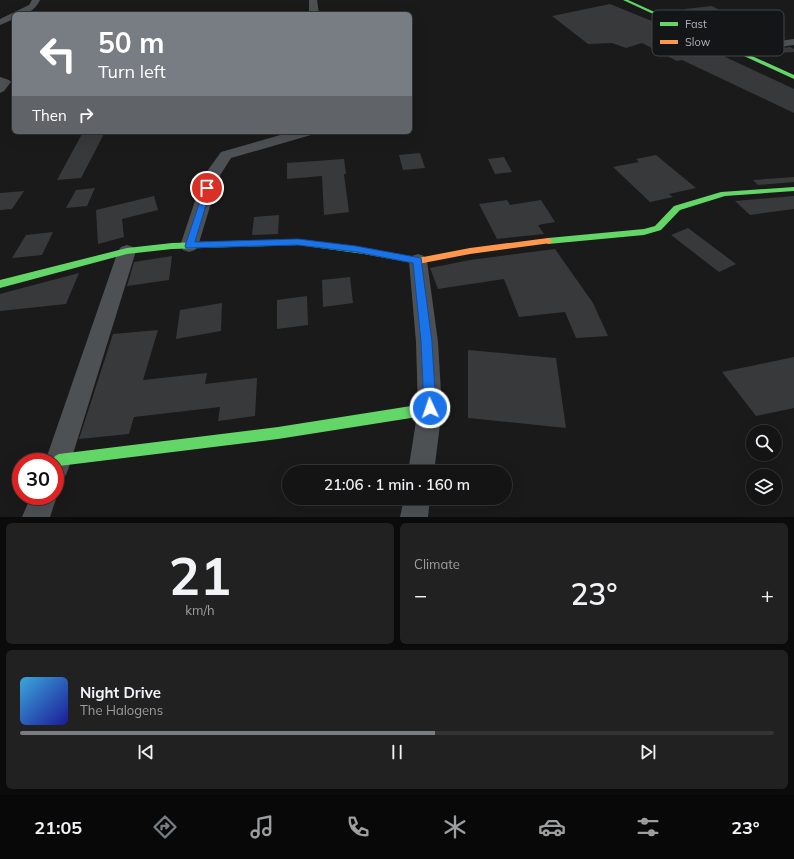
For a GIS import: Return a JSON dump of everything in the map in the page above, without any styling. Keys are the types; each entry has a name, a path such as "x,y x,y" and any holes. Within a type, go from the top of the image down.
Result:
{"main road":[{"path":"625,0 652,13"},
{"path":"746,56 794,77"},
{"path":"0,284 127,251 189,246 298,242 356,249 418,261 470,251 644,232 658,228 677,208 724,194 794,189"},
{"path":"64,464 278,433 430,408"}],"street":[{"path":"22,12 32,7 36,0"},
{"path":"313,0 314,12"},
{"path":"0,22 12,17"},
{"path":"784,43 794,42"},
{"path":"0,80 5,82 0,89"},
{"path":"189,246 211,177 226,155 299,134"},
{"path":"61,453 127,251"},
{"path":"418,261 427,342 430,408 422,465"},
{"path":"36,517 41,505"},
{"path":"414,517 416,505"}],"building":[{"path":"610,4 652,21 652,48 642,43 626,48 612,43 588,44 552,16"},
{"path":"712,6 720,10 687,10 685,9"},
{"path":"790,47 794,49 794,52 784,53 784,48"},
{"path":"667,56 723,56 794,89 794,113 682,60 677,61"},
{"path":"82,134 104,134 81,178 57,180"},
{"path":"420,153 425,168 403,170 399,155"},
{"path":"656,155 696,188 669,194 673,197 650,202 613,167 639,162 636,159"},
{"path":"504,157 512,172 495,174 488,159"},
{"path":"344,159 346,174 344,174 349,212 324,215 322,176 287,179 287,163"},
{"path":"794,177 794,182 758,185 753,180"},
{"path":"95,188 87,206 66,208 76,190"},
{"path":"24,191 12,209 0,210 0,193"},
{"path":"154,196 158,210 122,219 124,237 98,244 96,210"},
{"path":"794,196 794,209 750,215 735,201"},
{"path":"507,200 510,205 541,200 555,222 538,225 544,234 497,239 479,204"},
{"path":"279,215 278,234 252,235 254,217"},
{"path":"688,228 736,264 719,272 671,235"},
{"path":"53,232 42,255 12,258 26,235"},
{"path":"555,249 593,303 608,336 576,338 565,312 519,317 504,279 438,289 430,268 470,260"},
{"path":"172,256 169,280 127,286 134,262"},
{"path":"79,273 66,304 0,311 0,294"},
{"path":"350,277 353,303 323,307 322,280"},
{"path":"307,296 308,325 277,329 277,300"},
{"path":"222,303 221,331 176,339 180,310"},
{"path":"158,330 143,380 207,373 205,384 257,378 255,416 218,421 220,407 134,417 129,434 79,439 113,334"},
{"path":"468,350 556,358 566,428 468,418"},
{"path":"794,357 794,408 756,416 722,372"}],"traffic: fast":[{"path":"625,0 652,12"},
{"path":"748,56 794,77"},
{"path":"548,241 644,232 658,228 677,208 724,194 794,189"},
{"path":"0,284 127,251 172,246 298,242 364,251"},
{"path":"64,459 278,433 430,409"}],"traffic: slow":[{"path":"364,251 418,261 470,251 548,241"}],"route":[{"path":"207,188 189,246 298,242 356,249 418,261 427,342 430,408"}]}
